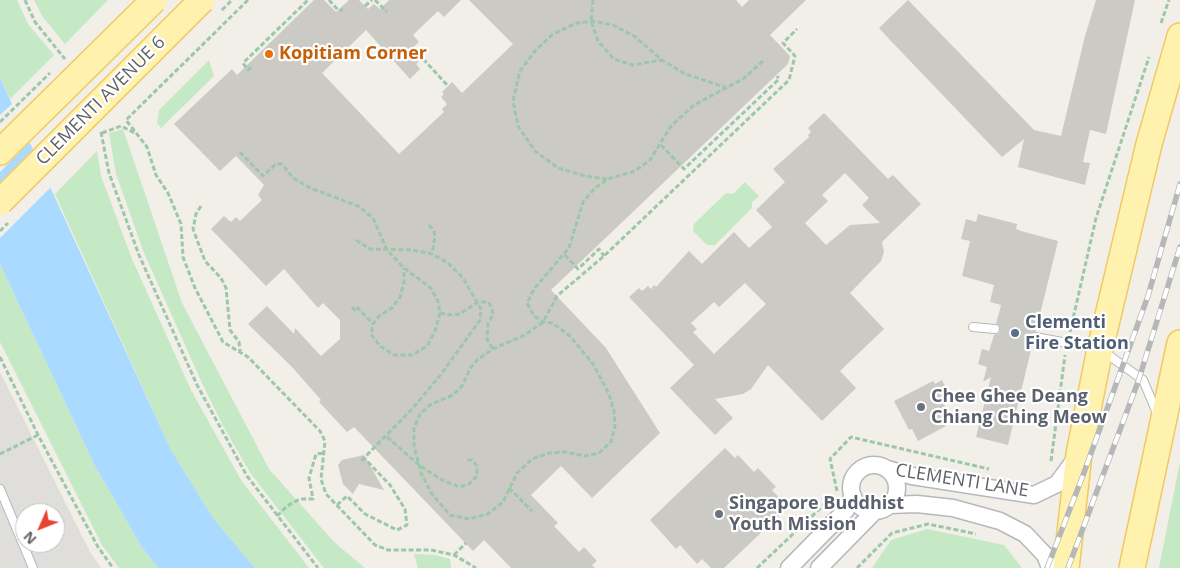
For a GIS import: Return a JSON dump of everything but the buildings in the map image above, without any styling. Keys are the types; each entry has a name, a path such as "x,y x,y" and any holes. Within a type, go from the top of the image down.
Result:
{"main road":[{"name":"CLEMENTI AVENUE 6","path":"0,152 154,0"},
{"name":"CLEMENTI AVENUE 6","path":"0,202 202,0"},
{"path":"1066,568 1079,454 1100,349 1149,144 1170,32"},
{"path":"1132,568 1180,342"}],"street":[{"path":"1165,416 1180,378"},
{"name":"CLEMENTI LANE","path":"789,568 846,510 853,496 852,482 859,470 873,465 921,477 1034,495 1058,484 1079,454"},
{"name":"CLEMENTI LANE","path":"819,568 896,494 895,480 887,469"},
{"path":"853,496 863,507 882,508"},
{"name":"CLEMENTI LANE","path":"882,508 918,504 953,508 1000,520 1025,534 1045,555 1050,568"}],"lane":[{"path":"973,327 995,329"},
{"path":"1035,337 1100,349 1143,380 1165,416"},
{"path":"0,489 33,568"}],"path":[{"path":"25,0 35,22 68,62"},
{"path":"248,0 126,120 147,146 156,175 168,193 181,224 183,257 195,288 223,342 248,357 320,431 325,442 321,479 326,494 375,545 388,550 431,550 454,555 476,568"},
{"path":"251,67 248,70 243,63 308,0"},
{"path":"329,0 338,10 343,10"},
{"path":"366,6 373,0 387,12"},
{"path":"593,0 591,21 598,41 614,59 633,65 662,60"},
{"path":"1169,0 1170,32"},
{"path":"725,87 685,74 662,60 634,36 613,25 591,21 577,23 553,34 535,51 520,71 513,102 518,126 535,150 558,168 585,176 608,179 635,171 650,160 671,126 694,105 743,79 763,61"},
{"path":"608,179 584,202 569,248 534,289 527,303 534,316 543,322 552,323 569,335 593,364 609,394 615,426 610,442 599,453 586,456 565,452 549,453 532,459 517,473 503,502 488,514 470,519 450,515 432,494 419,465 414,446 414,428 420,414 430,405 453,396 462,386 471,367 492,349 525,335 543,322 557,296 604,256 789,80 795,56 783,43 797,29"},
{"path":"413,48 448,86"},
{"path":"1050,469 1061,376 1096,218 1150,56"},
{"path":"661,145 684,169 779,78 776,76"},
{"path":"147,146 136,133 121,126 101,131 109,173 139,255 197,385 247,476 318,568"},
{"path":"240,152 263,176 276,164 282,164 293,178 310,188 368,211 387,250 404,268 432,288 438,301 440,313 435,331 427,346 412,355 394,355 380,346 372,334 373,324 380,315 392,308 400,297 404,282 404,268"},
{"path":"201,206 196,214 193,229 206,261 221,278 226,288 230,330 239,342 240,352"},
{"path":"429,225 434,231 435,236 432,254"},
{"path":"356,240 370,249 412,250 432,254 448,263 463,278 481,309 480,320 467,340 413,408 360,462"},
{"path":"564,255 578,269 599,249 604,256"},
{"path":"440,313 449,315 460,314 478,302 488,302 492,308 493,315 486,331 487,339 492,349"},
{"path":"352,307 356,311 358,308 373,324"},
{"path":"0,357 38,435 98,547 113,568"},
{"path":"0,454 38,435"},
{"path":"387,436 419,465 442,480 460,487 469,484 476,476 477,466 472,460 465,460"},
{"path":"758,568 837,492 830,460 851,438 996,470"},
{"path":"277,516 287,506 300,499 312,498 310,478 316,454 324,452"},
{"path":"337,505 347,496 365,514 397,530 407,525 405,509 390,485 364,458"},
{"path":"510,488 532,511"},
{"path":"857,568 892,533 928,524 986,536"},
{"path":"454,555 466,544"}],"shaded area":[{"path":"0,372 90,552 101,568 0,568"}],"green space":[{"path":"0,0 17,0 28,24 54,55 10,99 0,78"},
{"path":"34,0 108,0 65,44 42,16"},
{"path":"209,60 214,76 161,128 157,123 159,110"},
{"path":"123,129 182,303 269,469 335,543 365,568 324,568 251,474 223,426 144,253 116,174 109,133"},
{"path":"97,151 101,176 132,259 191,390 241,480 309,568 255,568 213,518 171,450 55,194"},
{"path":"745,182 759,196 752,202 752,208 715,245 707,245 693,231 694,224 726,193 733,194"},
{"path":"0,264 95,466 141,546 158,568 119,568 102,545 0,342"},
{"path":"1180,462 1180,568 1159,568"},
{"path":"927,529 1004,545 1022,568 872,568 891,540"},
{"path":"414,554 435,555 450,559 451,568 418,568"}],"water":[{"path":"0,78 171,450 213,518 255,568 158,568 141,546 95,466 0,264"}],"pier":[{"path":"14,102 32,140 0,172 0,115"},
{"path":"35,147 53,185 0,238 0,183"}],"railway":[{"path":"1047,568 1148,296 1180,184"},
{"path":"1068,568 1138,382 1180,247"}],"place":[{"name":"Kopitiam Corner","path":"269,54"},
{"name":"Clementi Fire Station","path":"1015,333"},
{"name":"Chee Ghee Deang Chiang Ching Meow","path":"921,407"},
{"name":"Singapore Buddhist Youth Mission","path":"719,514"}]}
